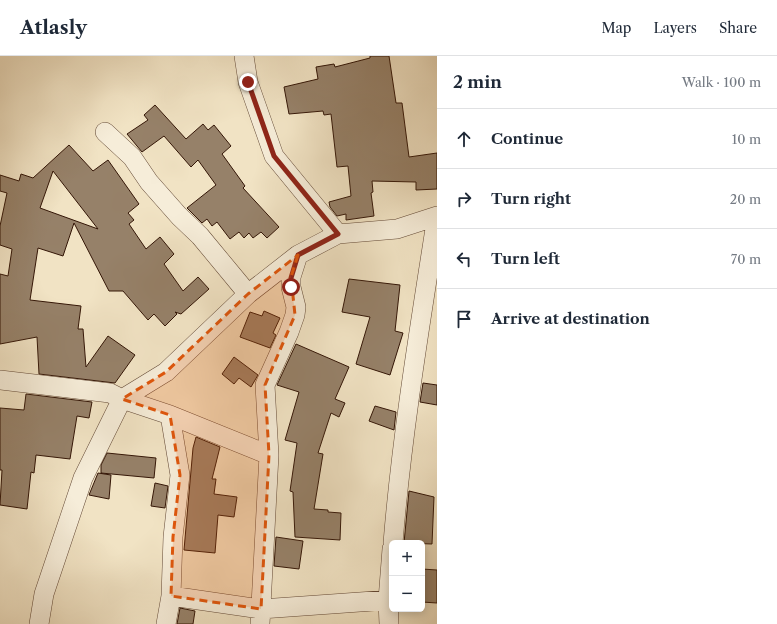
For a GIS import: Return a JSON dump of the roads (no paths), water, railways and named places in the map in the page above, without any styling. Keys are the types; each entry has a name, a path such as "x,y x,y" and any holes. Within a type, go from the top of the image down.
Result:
{"street":[{"path":"244,56 248,82 274,156 338,234"},
{"path":"105,132 132,158 149,182 179,216 200,236 248,294"},
{"path":"39,624 44,594 83,478 122,399 166,372 248,294 285,263 298,255 338,234 397,229 437,216 414,359 392,540"},
{"path":"260,616 269,455 265,385 295,315 296,307 291,287 291,278 298,255"},
{"path":"0,380 110,393 122,399 170,415 269,455"},
{"path":"166,624 171,596 173,537 180,475 170,415"},
{"path":"389,624 388,600 390,576"},
{"path":"171,596 260,616 388,600"}]}
